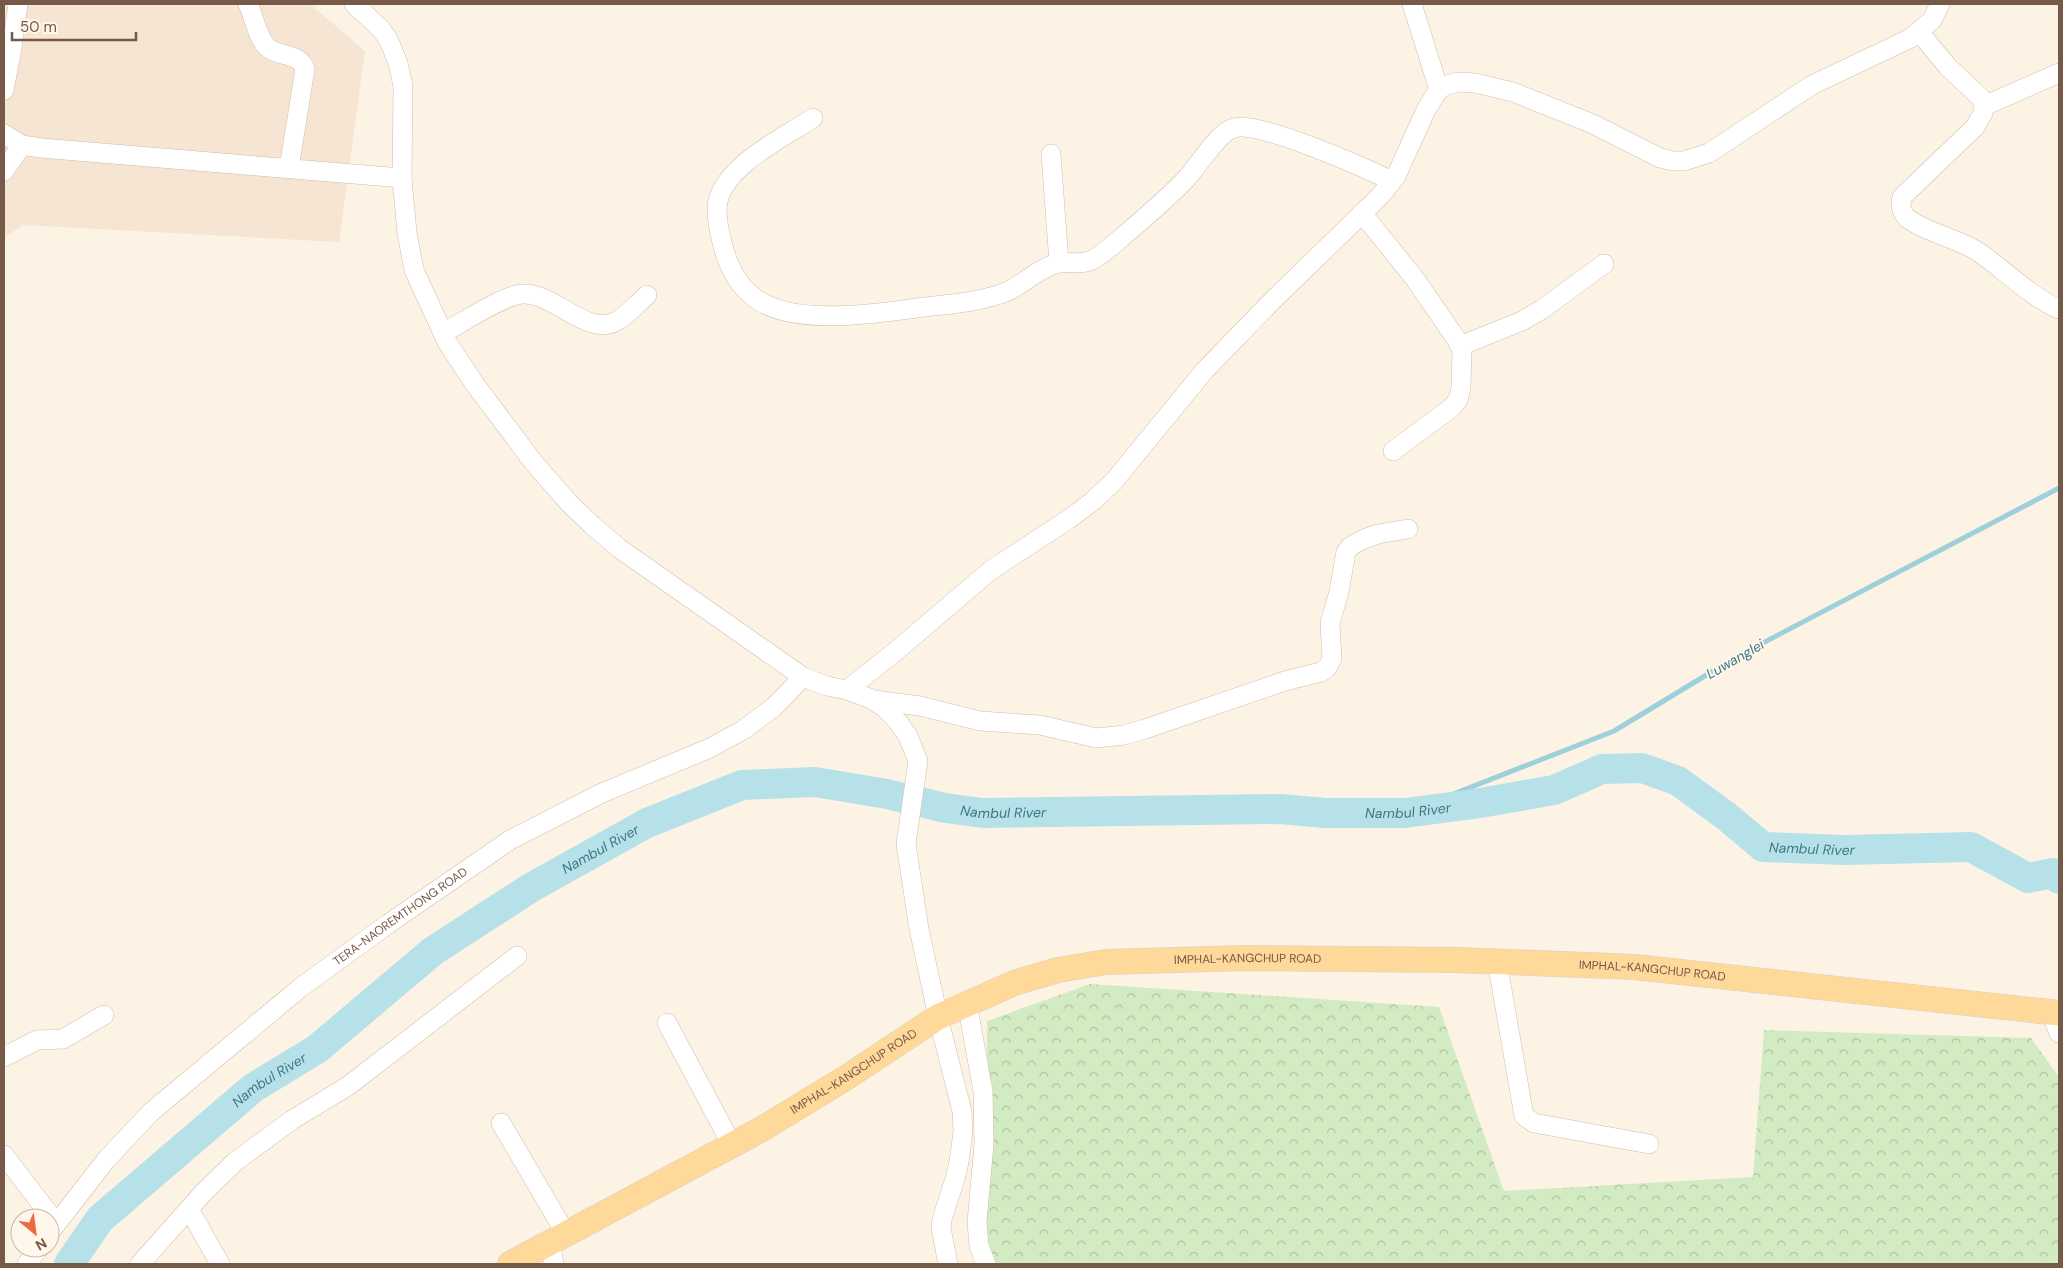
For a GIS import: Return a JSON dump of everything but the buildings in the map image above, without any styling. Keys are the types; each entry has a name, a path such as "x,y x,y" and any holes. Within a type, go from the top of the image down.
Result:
{"main road":[{"name":"IMPHAL-KANGCHUP ROAD","path":"510,1264 557,1247 762,1129 844,1079 938,1017 1014,983 1058,970 1106,962 1245,958 1497,961 1635,966 2057,1020"}],"street":[{"path":"4,90 18,4"},
{"path":"248,4 265,45 275,51 294,56 300,60 306,69 289,168"},
{"path":"354,4 381,29 398,63 403,86 402,178 407,233 414,270 443,333 474,383 534,463 570,504 620,549 803,676 827,686 847,690 872,700 885,708 908,736 918,761 906,844 920,929 938,1017 962,1111 963,1132 955,1179 942,1219 941,1238 948,1264"},
{"path":"1412,4 1439,90"},
{"path":"847,690 991,570 1093,501 1128,466 1205,370 1392,181 1406,156 1426,110 1439,90 1449,84 1458,82 1496,87 1593,124 1660,158 1673,162 1684,161 1709,153 1812,85 1893,48 1919,32 1932,20 1940,4"},
{"path":"1919,32 1948,67 1981,98 1984,106 1983,113 1975,127 1902,196 1900,205 1903,211 1907,218 1960,242 1977,252 2035,296 2059,309"},
{"path":"1984,106 2059,73"},
{"path":"813,118 744,163 731,176 722,191 717,207 724,252 741,286 757,300 777,309 805,315 844,316 962,303 1006,292 1021,285 1044,269 1059,263 1086,263 1098,257 1182,183 1222,136 1232,128 1249,128 1302,144 1346,160 1392,181"},
{"path":"4,134 22,145 402,178"},
{"path":"4,172 22,145"},
{"path":"1051,154 1059,263"},
{"path":"1362,213 1415,279 1460,346 1461,388 1456,404 1393,451"},
{"path":"1460,346 1522,321 1541,310 1604,264"},
{"path":"443,333 504,300 520,294 540,296 586,321 605,325 621,318 647,294"},
{"path":"872,700 920,706 980,721 1040,725 1096,738 1124,735 1145,729 1285,681 1321,672 1327,668 1332,659 1330,624 1341,587 1346,552 1351,546 1364,539 1378,534 1408,529"},
{"name":"TERA-NAOREMTHONG ROAD","path":"60,1219 106,1160 151,1112 300,988 388,924 510,840 602,792 710,748 744,730 774,707 803,676"},
{"path":"140,1264 203,1192 258,1143 348,1086 517,956"},
{"path":"1497,961 1524,1116 1534,1123 1649,1144"},
{"path":"968,1003 983,1091 984,1144 977,1222 980,1246 986,1264"},
{"path":"4,1057 37,1040 63,1039 104,1015"},
{"path":"667,1022 732,1145"},
{"path":"501,1123 557,1247"},
{"path":"4,1155 40,1208"},
{"path":"189,1209 220,1264"}],"shaded area":[{"path":"4,4 310,4 365,51 339,242 23,225 4,238"}],"green space":[{"path":"1090,984 1439,1007 1504,1191 1753,1177 1764,1030 2031,1038 2059,1077 2059,1264 987,1264 987,1021"}],"waterway":[{"name":"Luwanglei","path":"1405,813 1614,731 1736,657 2059,488"},
{"name":"Nambul River","path":"69,1264 100,1219 253,1088 317,1049 433,951 532,887 647,823 742,785 815,782 887,794 945,808 983,813 1280,809 1326,813 1405,813 1474,804 1554,790 1602,769 1642,768 1678,781 1726,816 1763,847 1844,850 1971,847 2028,878 2053,873 2059,879"}]}
